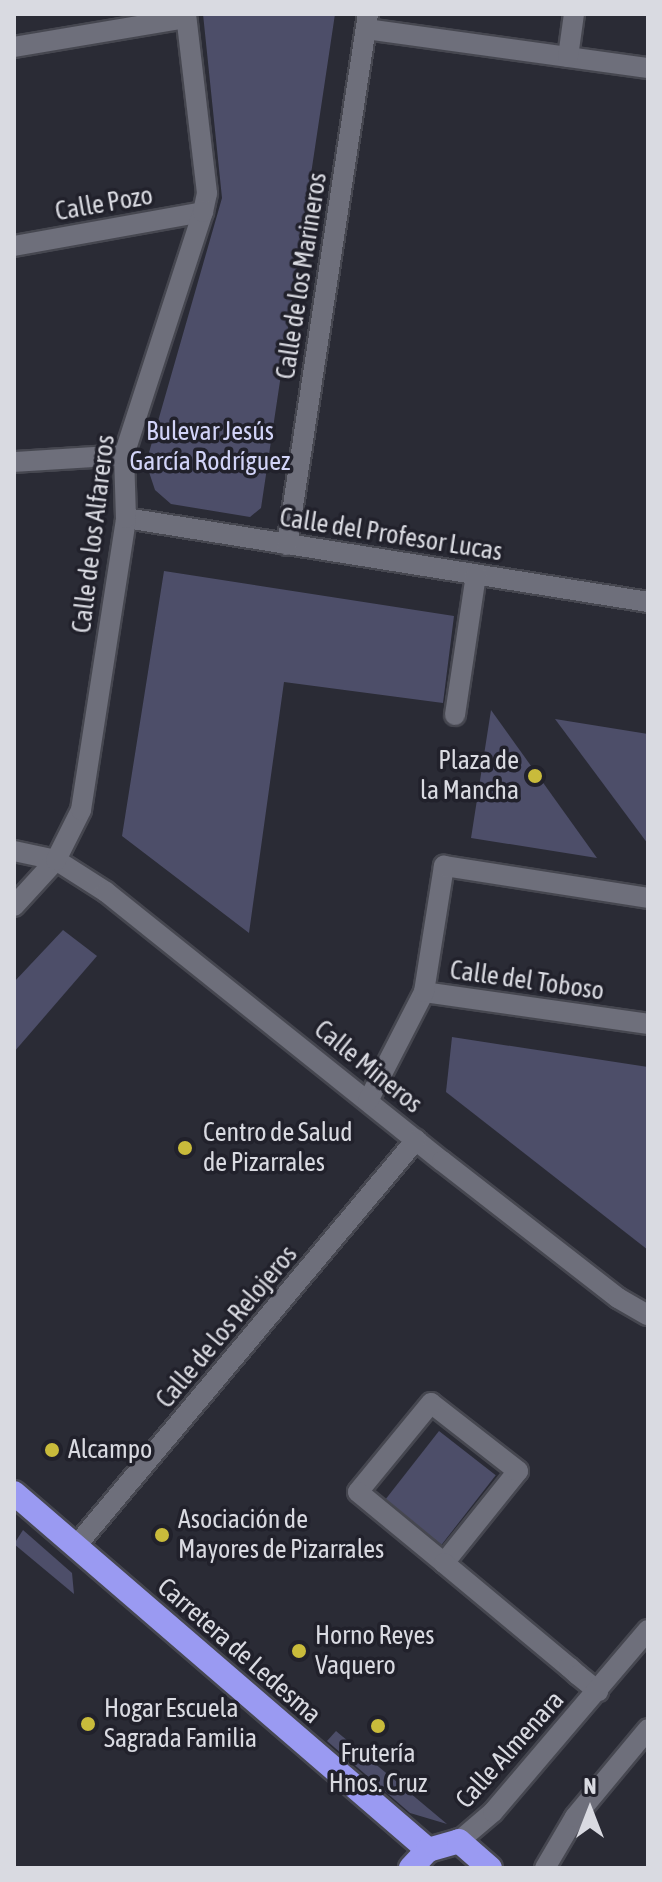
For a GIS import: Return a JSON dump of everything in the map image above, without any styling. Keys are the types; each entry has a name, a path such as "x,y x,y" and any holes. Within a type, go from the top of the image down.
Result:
{"highway":[{"name":"Carretera de Ledesma","path":"14,1493 428,1850"},
{"path":"411,1868 428,1850 459,1841 490,1868"}],"street":[{"path":"568,57 574,14"},
{"path":"14,47 186,16"},
{"name":"Calle de los Alfareros","path":"14,906 56,860 81,810 126,518 124,455 207,193 186,16"},
{"path":"367,21 648,68"},
{"name":"Calle de los Marineros","path":"287,545 367,21"},
{"name":"Calle Pozo","path":"14,246 203,212"},
{"path":"14,462 124,455"},
{"name":"Calle del Profesor Lucas","path":"126,518 648,602"},
{"path":"455,715 476,575"},
{"path":"14,851 56,860"},
{"name":"Calle Mineros","path":"56,860 106,892 416,1140 618,1298 648,1316"},
{"path":"424,992 444,866 648,898"},
{"name":"Calle del Toboso","path":"368,1101 424,992 648,1024"},
{"name":"Calle de los Relojeros","path":"76,1546 416,1140"},
{"name":"Calle Almenara","path":"444,1563 518,1471 431,1403 358,1492 598,1691"},
{"name":"Calle Almenara","path":"459,1841 493,1812 648,1630"},
{"path":"545,1868 575,1817 648,1729"}],"green space":[{"name":"Bulevar Jesús García Rodríguez","path":"203,14 335,14 261,508 250,517 171,504 155,490 146,463 222,198"},
{"path":"164,571 454,616 443,703 284,682 249,933 122,836"},
{"path":"491,710 597,858 471,838"},
{"path":"555,719 648,734 648,844"},
{"path":"63,930 97,956 14,1052 14,982"},
{"path":"452,1037 648,1067 648,1250 446,1092"},
{"path":"439,1431 496,1475 442,1545 385,1500"},
{"path":"23,1530 72,1573 74,1594 14,1544"},
{"path":"336,1731 447,1824 410,1813 327,1741"}],"place":[{"name":"Plaza de la Mancha","path":"535,776"},
{"name":"Centro de Salud de Pizarrales","path":"185,1148"},
{"name":"Alcampo","path":"52,1450"},
{"name":"Asociación de Mayores de Pizarrales","path":"162,1535"},
{"name":"Horno Reyes Vaquero","path":"299,1651"},
{"name":"Hogar Escuela Sagrada Familia","path":"88,1724"},
{"name":"Frutería Hnos. Cruz","path":"378,1726"}]}
